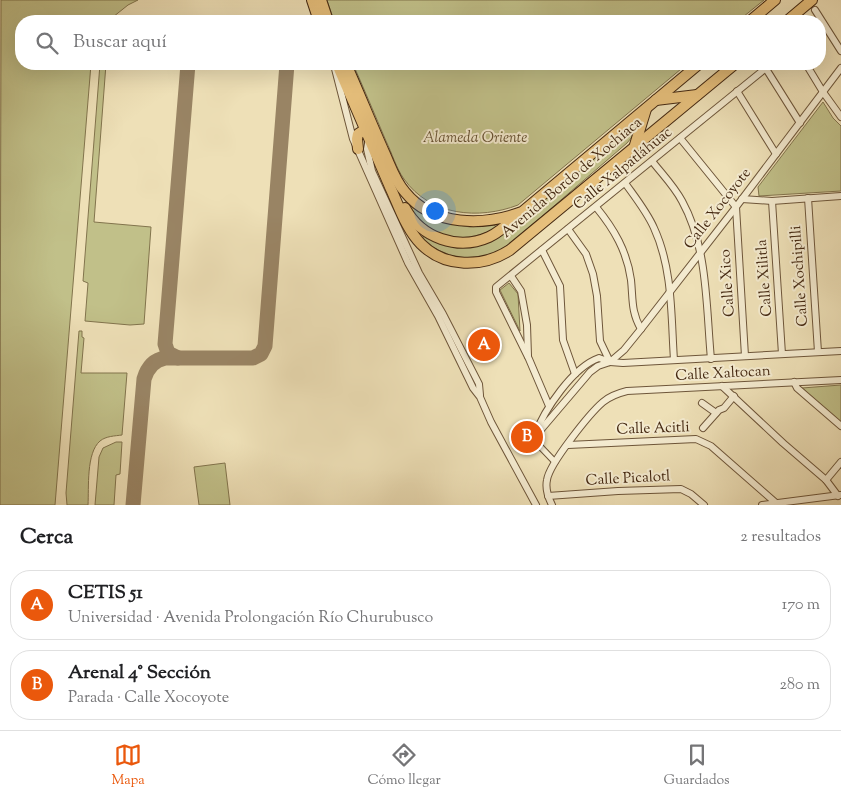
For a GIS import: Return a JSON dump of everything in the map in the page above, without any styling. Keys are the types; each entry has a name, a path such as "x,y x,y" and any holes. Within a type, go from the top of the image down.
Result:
{"main road":[{"path":"312,0 317,15"},
{"path":"321,0 326,15"},
{"path":"757,15 775,0"},
{"path":"796,15 814,5"},
{"path":"338,70 398,182 406,211 424,230 449,241 471,242 490,236 522,212"},
{"path":"348,70 371,133"},
{"name":"Avenida Bordo de Xochiaca","path":"398,182 412,200 422,207 435,214 454,219 486,221 522,212 691,70"},
{"name":"Avenida Bordo de Xochiaca","path":"371,133 377,169 416,238 434,254 456,262 475,263 496,257 514,246 728,70"},
{"path":"656,100 697,95"},
{"path":"634,146 647,108"},
{"path":"358,150 357,136 361,131 371,133"},
{"path":"416,238 424,230"}],"street":[{"path":"826,25 841,51"},
{"name":"Calle Xocoyote","path":"533,439 590,372 598,366 610,362 624,350 736,207 841,68"},
{"path":"336,70 350,130 408,264 438,316 473,388 480,397 491,422 536,505"},
{"name":"Calle Xalpatláhuac","path":"528,359 496,289 737,91 760,70"},
{"path":"767,70 800,123"},
{"path":"810,70 841,117"},
{"path":"737,91 776,154"},
{"path":"680,138 736,207"},
{"path":"652,161 682,200 696,232 701,252 710,359"},
{"path":"377,169 377,182 419,273 443,314 479,384 480,397"},
{"path":"625,183 650,218 665,261 670,292 674,360"},
{"path":"742,199 772,201 841,196"},
{"name":"Calle Xochipilli","path":"808,198 818,352"},
{"name":"Calle Xilitla","path":"772,201 782,354"},
{"path":"596,207 619,239 627,259 631,280 633,310 641,329"},
{"name":"Calle Xico","path":"736,207 746,356"},
{"path":"568,229 586,254 594,274 598,296 600,341 610,362"},
{"path":"542,250 560,286 563,340 575,374"},
{"path":"511,276 522,292 527,325 528,359 549,406"},
{"name":"Calle Xaltocan","path":"610,362 710,359 841,351"},
{"path":"555,462 533,439 540,422 549,406 575,374 590,361 599,358 610,362"},
{"name":"Calle Xaltocan","path":"568,445 595,410 608,399 627,390 841,380"},
{"path":"794,382 797,388 841,426"},
{"path":"722,386 826,480 839,495"},
{"path":"703,428 734,396"},
{"path":"702,403 716,413"},
{"name":"Calle Acitli","path":"568,445 701,441 710,446 776,503"},
{"path":"552,505 546,487 548,474 568,445"},
{"path":"826,480 841,462"},
{"name":"Calle Picalotl","path":"548,496 681,489 691,494 704,505"},
{"path":"762,505 839,495"}],"green space":[{"path":"1,0 138,0 116,15 15,15 15,70 91,70 55,505 0,505"},
{"path":"327,0 764,0 745,15 332,15"},
{"path":"100,70 106,70 94,222 151,227 144,324 130,325 85,321 88,283 83,281"},
{"name":"Alameda Oriente","path":"356,70 680,70 518,205 503,210 487,212 456,212 427,201 404,179 396,165"},
{"path":"823,102 833,118 841,126 841,191 759,196 758,187"},
{"path":"637,121 632,137 627,143 519,236 497,252 472,259 457,257 442,252 423,240 424,235 477,244"},
{"path":"408,203 439,220 453,224 470,227 494,225 497,227 476,236 453,237 442,235 422,225 411,211"},
{"path":"509,283 518,294 520,331 500,290"},
{"path":"79,331 82,331 82,337 84,338 81,373 127,373 122,435 105,438 100,441 92,454 89,471 88,505 67,505 66,493"},
{"path":"841,385 841,422 802,388"},
{"path":"116,442 122,442 120,474 116,475 114,505 95,505 99,457 103,448"},
{"path":"225,463 230,505 199,505 194,467"}],"taxiway":[{"path":"178,358 168,353 165,344 188,70"},
{"path":"133,505 144,379 151,366 165,358 253,358 261,354 265,346 287,70"}],"place":[{"name":"CETIS 51","path":"484,345"},
{"name":"Arenal 4° Sección","path":"527,437"}]}
